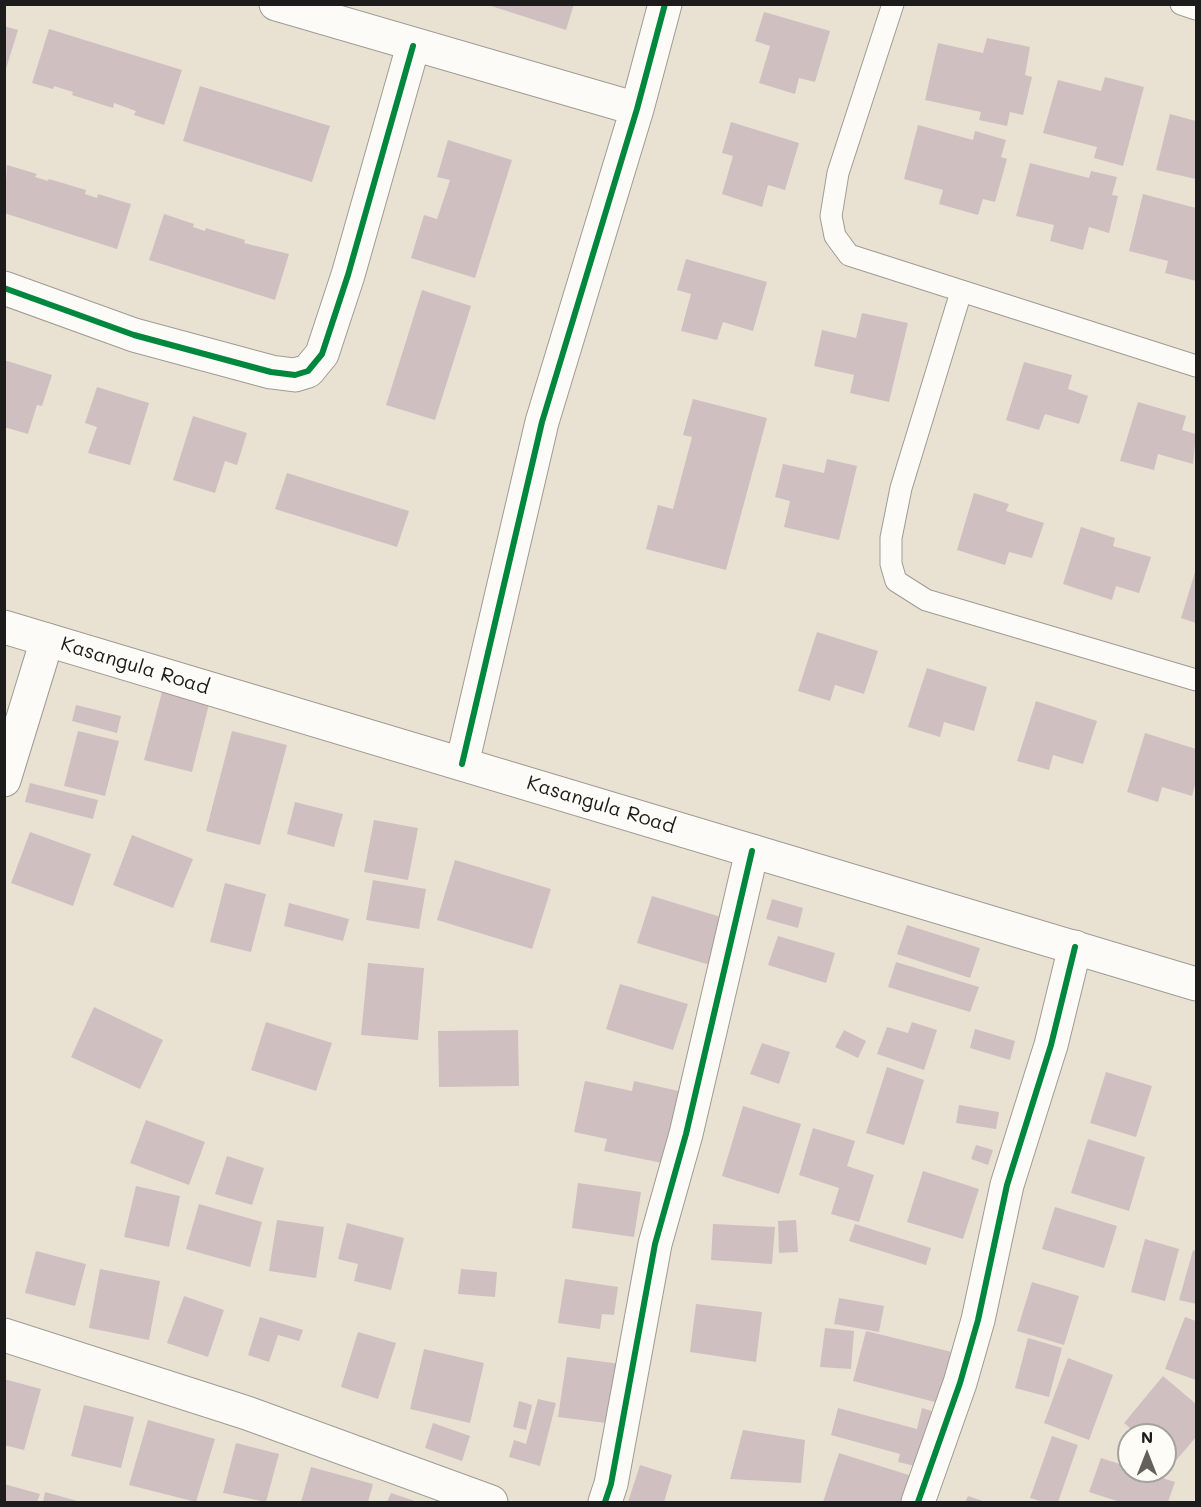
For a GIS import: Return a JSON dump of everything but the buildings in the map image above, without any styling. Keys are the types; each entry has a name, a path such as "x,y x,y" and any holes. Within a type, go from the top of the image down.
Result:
{"street":[{"path":"276,4 413,46 637,109"},
{"path":"462,764 542,422 637,109 665,4"},
{"path":"4,288 134,335 271,372 295,375 308,371 322,354 348,275 413,46"},
{"name":"Kasangula Road","path":"4,627 1197,984"},
{"path":"4,780 47,640"},
{"path":"605,1503 611,1484 655,1244 686,1134 752,850"},
{"path":"918,1503 960,1383 978,1320 1007,1185 1051,1045 1075,947"},
{"path":"4,1335 247,1413 491,1503"}],"lane":[{"path":"893,4 838,172 831,216 835,236 849,255 1197,366"},
{"path":"1180,4 1197,9"},
{"path":"961,292 901,488 891,538 891,564 896,581 926,600 1197,681"}],"cycle path":[{"path":"462,764 542,422 637,109 665,4"},
{"path":"4,288 134,335 271,372 295,375 308,371 322,354 348,275 413,46"},
{"path":"605,1502 611,1484 655,1244 686,1134 752,851"},
{"path":"918,1502 960,1383 978,1320 1007,1185 1051,1045 1075,947"}]}
